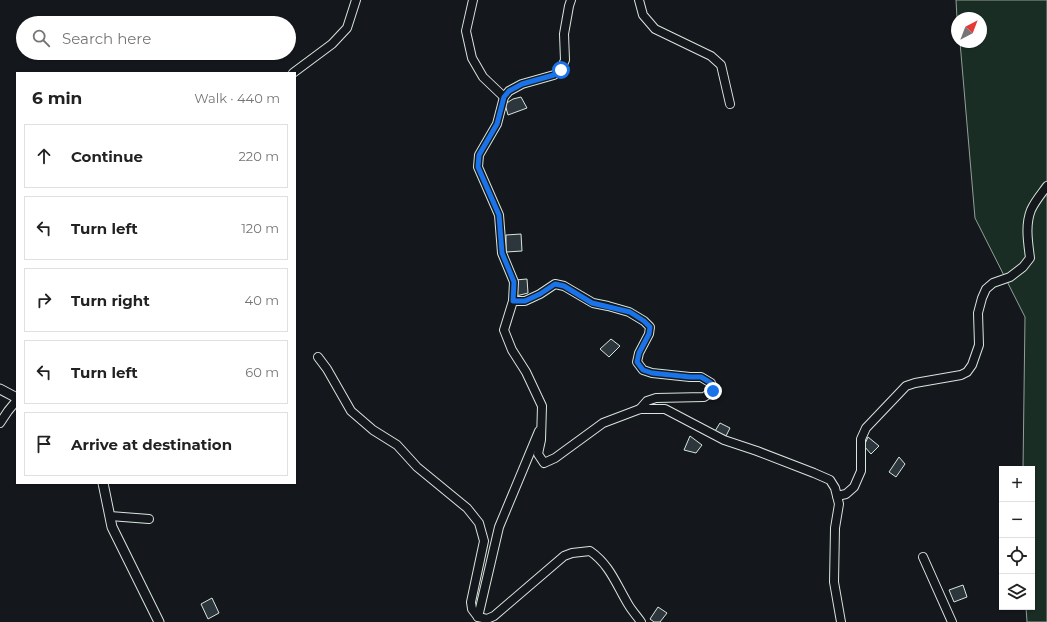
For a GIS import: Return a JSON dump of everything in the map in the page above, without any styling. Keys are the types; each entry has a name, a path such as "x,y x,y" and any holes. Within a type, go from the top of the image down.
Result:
{"street":[{"path":"294,72 332,44 347,28 356,0"},
{"path":"473,0 466,31 472,58 482,77 504,97"},
{"path":"571,0 564,34 565,60 561,70 554,75 522,84 509,91 504,97 497,124 479,155 478,167 499,215 502,253 514,282 513,301 504,330 512,350 526,372 542,406 541,440 538,454 544,462 555,458 603,423 640,409 665,409 724,440 757,451 830,480 835,488 839,504 835,528 834,582 841,622"},
{"path":"639,0 643,15 655,29 711,56 720,65 730,104"},
{"path":"837,496 846,494 854,487 861,471 861,439 866,428 906,386 961,375 967,372 972,365 978,345 978,313 982,298 986,289 993,283 1010,277 1023,267 1030,258 1028,220 1031,209 1047,186"},
{"path":"513,301 525,301 540,294 555,284 564,286 592,303 630,312 650,327 649,334 639,353 637,362 643,370 652,373 701,377 711,383 713,391 704,397 656,398 647,401 640,409"},
{"path":"318,357 351,411 373,430 398,445 417,467 467,508 478,523 484,541 471,602 472,609 478,617 488,619 494,616 564,556 572,553 590,551 599,558 609,570 629,606 641,622"},
{"path":"0,389 16,398"},
{"path":"0,422 16,400"},
{"path":"478,617 500,527 541,424"},
{"path":"103,484 112,527 159,622"},
{"path":"110,516 150,519"},
{"path":"923,557 952,622"}],"green space":[{"path":"956,0 1047,0 1047,622 1027,622 1026,610 1035,610 1035,466 1023,466 1025,317 975,218 961,48 987,48 987,12 957,12"}],"building":[{"path":"521,97 527,108 508,115 505,104 513,99"},
{"path":"521,234 522,251 506,252 506,235"},
{"path":"527,279 528,293 516,296 515,280"},
{"path":"611,339 620,346 609,357 600,349"},
{"path":"720,423 730,428 726,436 715,431"},
{"path":"690,436 702,445 696,453 684,450"},
{"path":"868,437 879,446 871,454 864,446"},
{"path":"899,457 905,464 896,477 889,472"},
{"path":"963,585 967,597 954,602 949,590"},
{"path":"212,598 219,613 208,619 201,604"},
{"path":"658,607 667,613 660,622 654,622 650,619"}],"route":[{"path":"561,70 554,75 522,84 509,91 504,97 497,124 479,155 478,167 499,215 502,253 514,282 513,301 525,301 540,294 555,284 564,286 592,303 630,312 650,327 649,334 639,353 637,362 643,370 652,373 701,377 711,383 713,391"}]}
